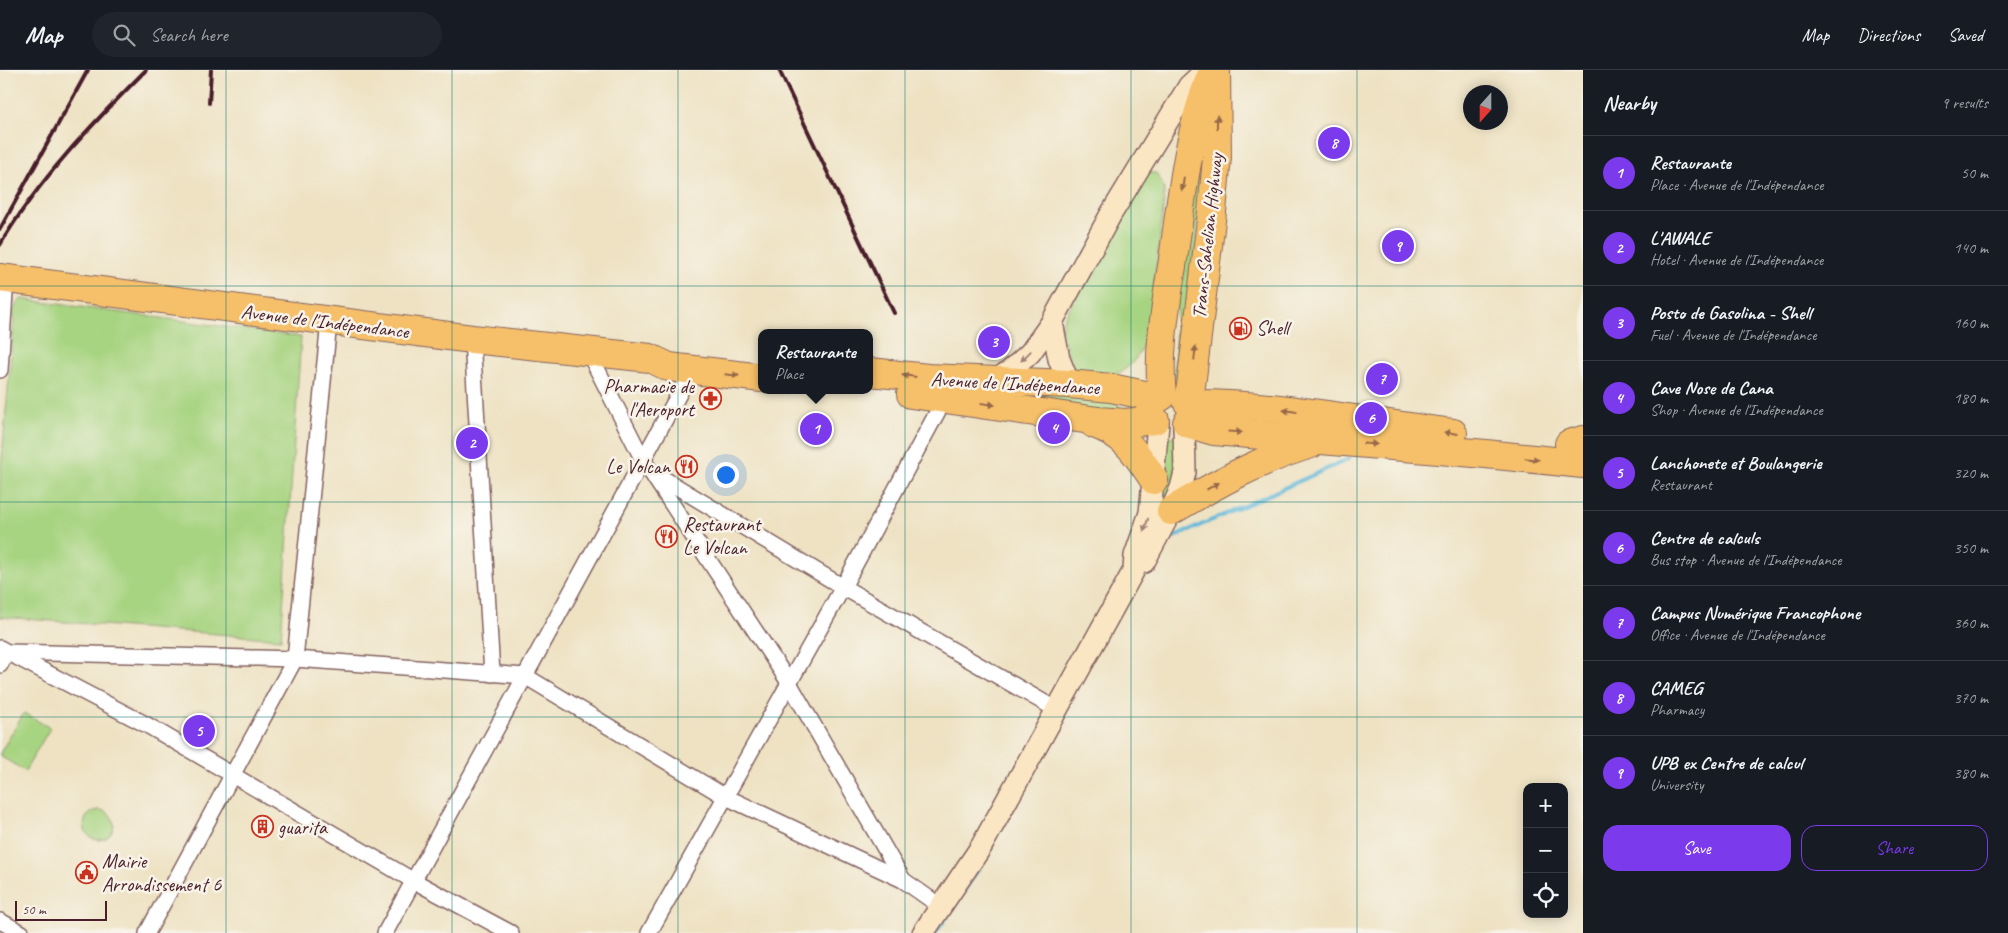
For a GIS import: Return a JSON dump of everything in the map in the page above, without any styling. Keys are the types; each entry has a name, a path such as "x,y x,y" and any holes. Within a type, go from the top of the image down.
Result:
{"highway":[{"name":"Trans-Sahelian Highway","path":"1173,411 1191,386 1217,157 1215,70"},
{"name":"Avenue de l'Indépendance","path":"3,278 329,322 650,358 669,367 758,378"},
{"name":"Avenue de l'Indépendance","path":"650,358 668,350 758,359"},
{"name":"Avenue de l'Indépendance","path":"873,372 928,378 1069,384 1111,388 1173,411 1214,431 1486,454 1579,449"},
{"name":"Avenue de l'Indépendance","path":"873,390 945,398 1078,418 1126,423 1173,411 1218,404 1260,407 1579,449"},
{"path":"1078,418 1105,428 1128,442 1154,480"},
{"path":"1171,511 1237,473 1287,451 1322,440"}],"main road":[{"path":"992,382 1010,371 1024,359 1052,322 1111,214 1189,86 1206,70"},
{"path":"1052,322 1059,359 1069,384"},
{"path":"1134,570 1135,556 1150,513 1154,480 1156,432 1173,411"},
{"path":"923,933 940,906 967,870 1134,570 1146,561 1171,511 1185,472 1173,411"}],"street":[{"path":"0,370 3,278"},
{"path":"147,933 295,659 329,322"},
{"path":"472,339 492,674"},
{"path":"588,351 647,466 788,681 903,880"},
{"path":"385,933 525,676 647,466 692,370"},
{"path":"649,933 945,398"},
{"path":"647,466 842,587 1057,710"},
{"path":"2,655 295,659 525,676 724,796 903,880 940,906"},
{"path":"2,655 147,725 414,881 511,933"},
{"path":"0,921 22,933"}],"green space":[{"path":"1206,134 1184,377 1174,377 1181,229"},
{"path":"1147,173 1156,173 1164,189 1148,332 1138,355 1126,368 1119,372 1111,375 1095,376 1074,372 1061,332 1063,320 1140,179"},
{"path":"21,299 301,337 281,639 0,617 0,479 14,321 13,310"},
{"path":"939,386 1094,394 1119,403 1119,409 1115,415"},
{"path":"1160,436 1179,437 1175,483 1155,521"},
{"path":"24,713 50,728 25,771 0,756"},
{"path":"99,810 109,815 114,825 109,835 99,840 89,835 84,825 89,815"}],"waterway":[{"path":"1163,542 1349,459"},
{"path":"936,933 979,868"}],"railway":[{"path":"0,229 88,70"},
{"path":"0,245 32,197 67,153 146,70"},
{"path":"209,103 211,70"},
{"path":"779,70 894,313"}],"place":[{"name":"CAMEG","path":"1334,143"},
{"name":"UPB ex Centre de calcul","path":"1398,246"},
{"name":"Shell","path":"1240,328"},
{"name":"Posto de Gasolina - Shell","path":"994,342"},
{"name":"Campus Numérique Francophone","path":"1382,379"},
{"name":"Pharmacie de l'Aeroport","path":"710,398"},
{"name":"Centre de calculs","path":"1371,418"},
{"name":"Cave Nose de Cana","path":"1054,428"},
{"name":"Restaurante","path":"816,429"},
{"name":"L'AWALE","path":"472,443"},
{"name":"Le Volcan","path":"686,466"},
{"name":"Restaurant Le Volcan","path":"667,536"},
{"name":"Lanchonete et Boulangerie","path":"199,731"},
{"name":"guarita","path":"262,827"},
{"name":"Mairie Arrondissement 6","path":"86,873"}]}
